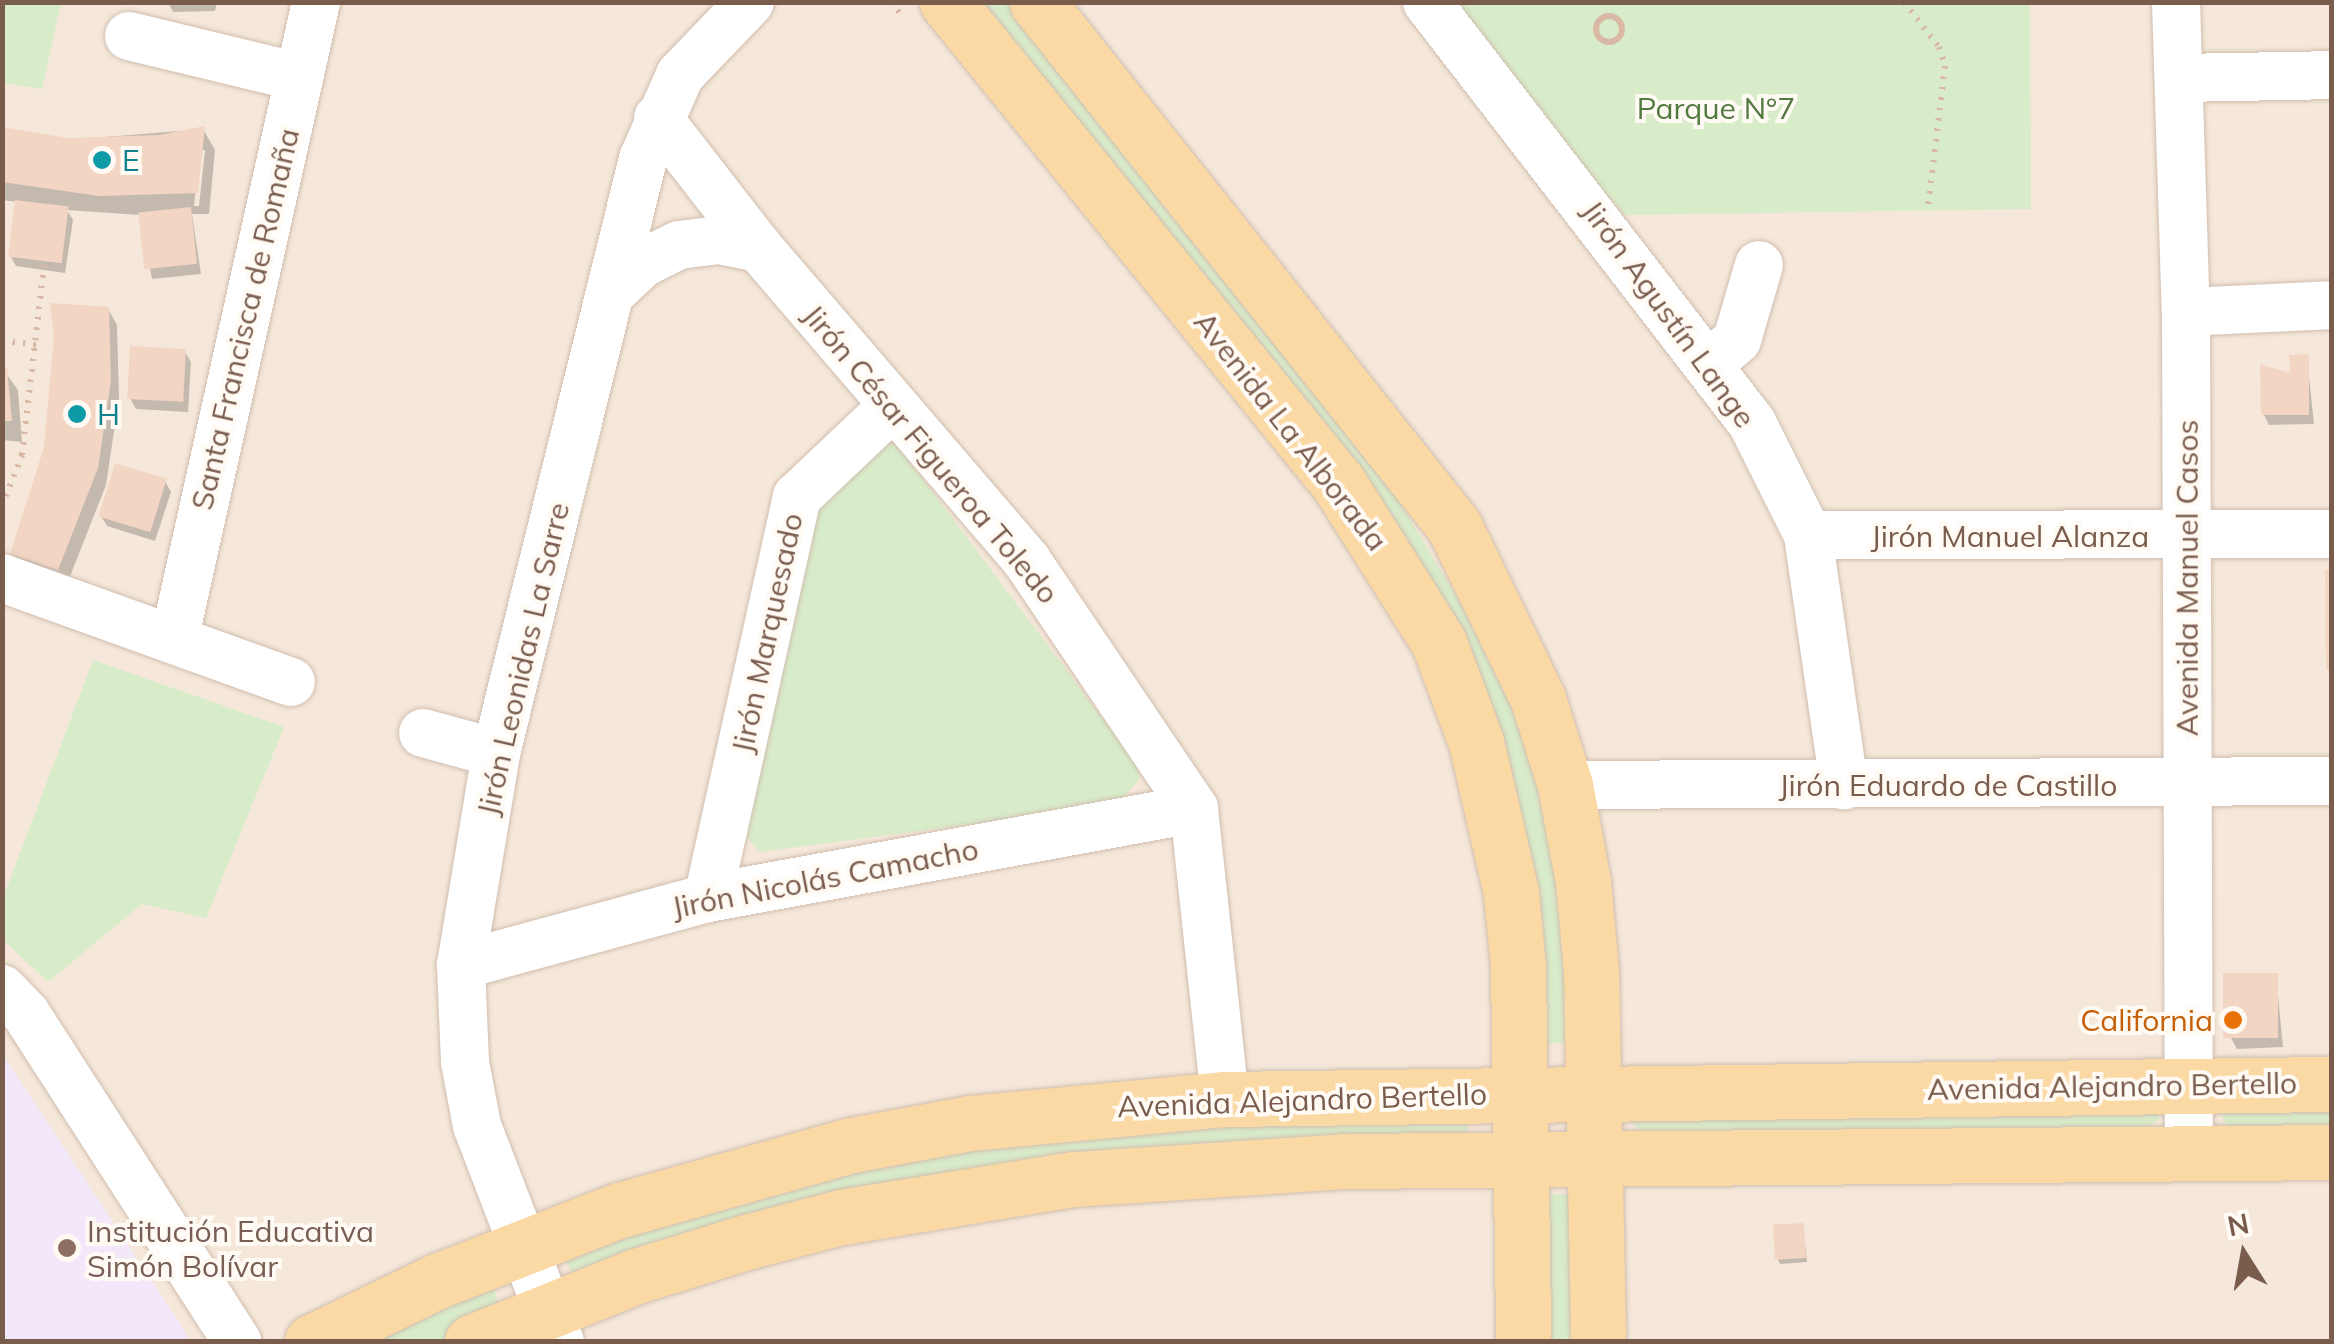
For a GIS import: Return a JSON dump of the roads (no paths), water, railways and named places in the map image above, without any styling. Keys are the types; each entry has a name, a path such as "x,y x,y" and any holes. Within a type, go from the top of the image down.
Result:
{"main road":[{"path":"1036,2 1454,526 1524,666 1566,785 1591,970 1598,1342"},
{"name":"Avenida La Alborada","path":"925,10 1339,484 1439,643 1476,742 1512,893 1520,1093 1523,1342"},
{"name":"Avenida Alejandro Bertello","path":"312,1342 523,1247 620,1210 852,1145 1086,1108 1225,1099 1593,1091 2332,1084"},
{"name":"Avenida Alejandro Bertello","path":"472,1342 554,1325 750,1241 985,1192 1220,1165 2332,1152"}],"street":[{"name":"Santa Francisca de Romaña","path":"175,636 316,2"},
{"name":"Jirón Leonidas La Sarre","path":"554,1325 477,1126 464,1062 461,965 496,753 658,118 680,75 750,2"},
{"name":"Jirón Agustín Lange","path":"1427,2 1752,422 1808,535 1844,785"},
{"name":"Avenida Manuel Casos","path":"2176,2 2186,312 2189,1153"},
{"path":"129,36 299,78"},
{"path":"2180,78 2332,75"},
{"name":"Jirón César Figueroa Toledo","path":"658,118 759,248 1027,562 1194,809 1225,1099"},
{"path":"612,290 642,263 679,246 719,240 759,248"},
{"path":"1708,364 1737,340 1759,265"},
{"path":"2186,312 2332,305"},
{"name":"Jirón Marquesado","path":"708,898 797,496 893,406"},
{"name":"Jirón Manuel Alanza","path":"1808,535 2187,538 2332,534"},
{"path":"2,578 175,636 291,682"},
{"path":"423,732 496,753"},
{"name":"Jirón Eduardo de Castillo","path":"1566,785 2332,781"},
{"name":"Jirón Nicolás Camacho","path":"461,965 708,898 1194,809"},
{"path":"2,988 26,1014 237,1342"}],"place":[{"name":"E","path":"102,160"},
{"name":"H","path":"77,414"},
{"name":"California","path":"2233,1020"},
{"name":"Institución Educativa Simón Bolívar","path":"67,1248"}],"park label":[{"name":"Parque N°7","path":"1716,108"}]}
